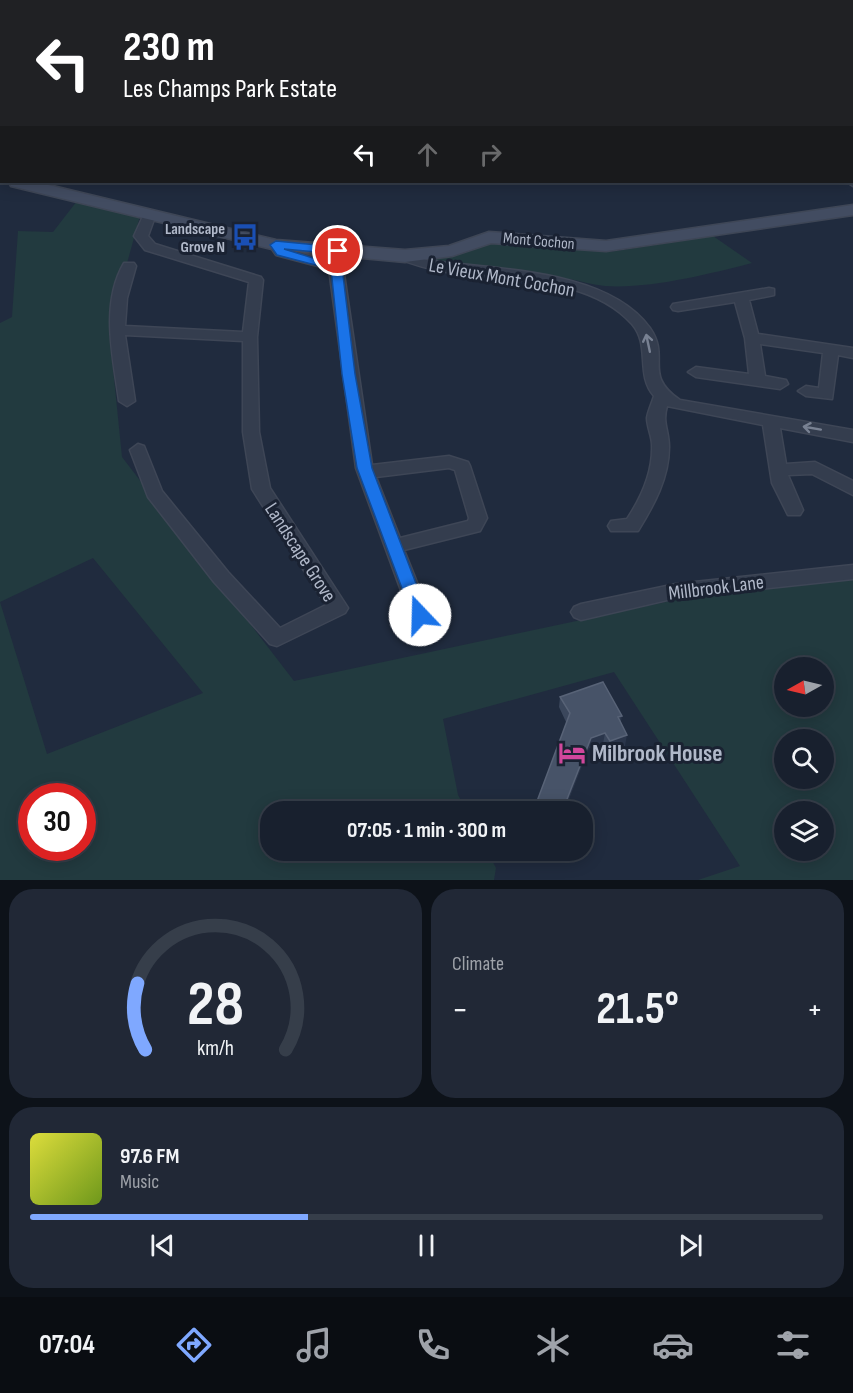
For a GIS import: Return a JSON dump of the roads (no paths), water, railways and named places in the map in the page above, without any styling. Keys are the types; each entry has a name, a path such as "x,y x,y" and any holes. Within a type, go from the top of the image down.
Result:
{"main road":[{"name":"Mont Cochon","path":"20,183 276,245 405,256 436,255 489,237 504,236 606,246 853,210"}],"street":[{"name":"Landscape Grove","path":"138,450 154,493 221,577 277,638 338,608 261,489 251,432 250,337 256,280 150,247 141,237 150,214"},
{"path":"276,245 281,252 336,267 349,374 366,472 420,615"},
{"name":"Le Vieux Mont Cochon","path":"405,256 423,264 566,285 605,297 621,307 645,332 651,344 648,376 662,396"},
{"path":"127,401 117,330 120,298 129,266"},
{"path":"678,306 769,292"},
{"path":"741,297 752,338 758,380"},
{"path":"117,330 250,337"},
{"path":"752,338 853,352"},
{"path":"806,391 826,395 831,349"},
{"path":"696,372 780,384"},
{"path":"617,526 632,526 647,502 658,472 660,430 655,419 662,396 675,404 853,436"},
{"path":"771,422 778,470 794,510"},
{"path":"366,472 450,462 462,466 478,518 474,526 394,546"},
{"path":"778,470 814,468 853,489"},
{"name":"Millbrook Lane","path":"582,612 676,591 853,572"}],"place":[{"name":"Landscape Grove N","path":"245,237"},
{"name":"Milbrook House","path":"572,753"}]}
